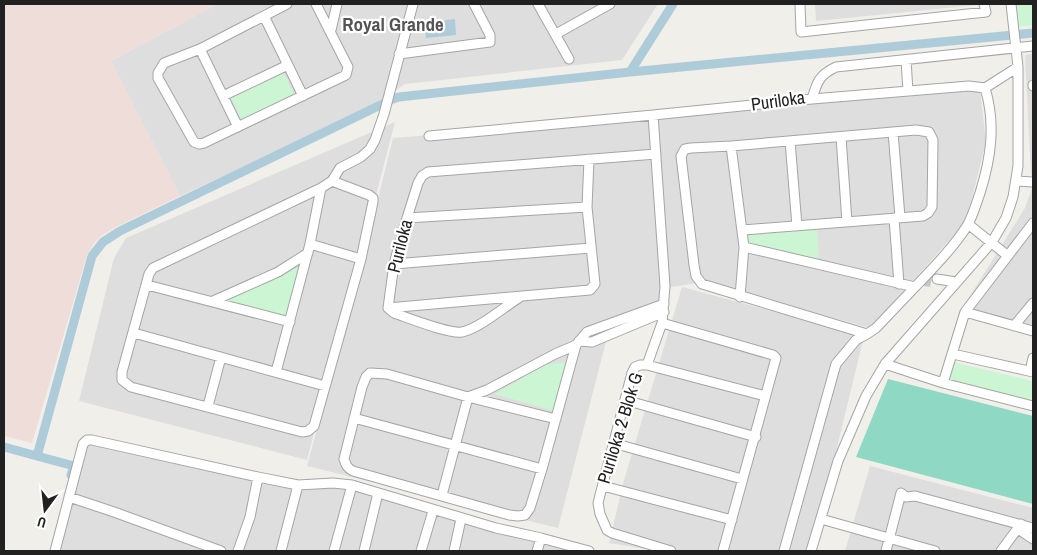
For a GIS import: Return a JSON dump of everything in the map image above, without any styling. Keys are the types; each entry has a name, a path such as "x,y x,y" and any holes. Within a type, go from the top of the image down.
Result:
{"street":[{"path":"287,4 200,49 164,62 158,73 158,78 194,142 204,143 346,76 348,67 316,4"},
{"path":"330,30 337,4"},
{"path":"332,181 373,198 373,202 361,259 314,426 308,431 302,432 125,384 122,380 122,372 153,268 322,188 332,181 340,168 362,157 370,149 384,114 412,4"},
{"path":"399,54 490,42 490,35 474,4"},
{"path":"538,4 568,59"},
{"path":"800,4 801,32 986,12 984,4"},
{"path":"811,551 838,461 866,396 885,364 992,242 1006,218 1017,181 1018,166 1018,68 1011,4"},
{"path":"556,34 605,5"},
{"path":"264,16 303,96"},
{"name":"Puriloka","path":"429,136 812,99 818,80 826,72 836,67 1033,46"},
{"path":"200,49 238,127"},
{"path":"906,60 908,91"},
{"path":"223,96 288,66"},
{"path":"812,99 969,86 985,88 1018,68"},
{"path":"784,551 836,364 856,340 876,328 926,281 968,224 984,179 992,144 992,123 985,88"},
{"path":"556,419 386,374 370,372 362,387 344,459 348,469 509,515 525,515 530,508 542,469 578,343 587,332 664,308 665,286 653,115"},
{"path":"743,230 923,216 928,214 932,207 933,140 930,132 922,130 691,148 686,149 681,156 696,276 702,284 740,297 859,330 867,334"},
{"path":"893,132 899,284"},
{"path":"841,137 847,222"},
{"path":"790,141 797,226"},
{"path":"731,146 743,230 744,247 740,297"},
{"name":"Puriloka","path":"388,308 394,264 407,218 418,183 422,176 428,172 656,154"},
{"path":"388,308 590,290 595,284 595,277 587,207 589,159"},
{"path":"1017,181 1033,182"},
{"path":"276,372 309,248 322,188"},
{"path":"407,218 587,207"},
{"path":"943,383 966,312 1033,223"},
{"path":"968,224 1008,256"},
{"path":"744,247 899,284 926,281 954,284"},
{"path":"213,301 278,272 309,248 361,259"},
{"path":"394,264 591,248"},
{"path":"147,285 290,322"},
{"path":"388,308 394,313 449,331 461,332 478,325 520,297"},
{"path":"1014,326 1033,303"},
{"name":"Puriloka 2 Blok G","path":"664,308 662,323 647,365 635,367 598,503 604,525 612,534 671,551"},
{"path":"966,312 1033,331"},
{"path":"662,323 775,356 776,361 765,396 756,437 742,479 723,551"},
{"path":"134,333 325,386"},
{"path":"468,397 487,390 578,343"},
{"path":"953,354 1032,372 1033,358"},
{"path":"208,406 221,357"},
{"path":"885,364 943,383 1033,406"},
{"path":"647,365 765,396"},
{"path":"442,495 468,397"},
{"path":"625,400 756,437"},
{"path":"354,418 542,469"},
{"path":"55,551 83,444 87,440 258,478 298,484 334,483 352,486 461,519 589,551"},
{"path":"613,443 742,479"},
{"path":"238,551 250,517 258,478"},
{"path":"281,551 298,484"},
{"path":"334,551 352,486"},
{"path":"603,486 732,520"},
{"path":"364,551 378,493"},
{"path":"886,551 901,493 906,497 915,496 1019,526 1033,528"},
{"path":"69,497 221,551"},
{"path":"422,551 433,511"},
{"path":"454,551 461,519"},
{"path":"820,519 935,551"},
{"path":"1019,526 1033,539"},
{"path":"1001,551 1019,526"},
{"path":"537,551 541,538"}],"shaded area":[{"path":"4,4 217,4 111,61 180,196 101,236 87,255 32,443 4,436"},
{"path":"217,4 658,4 622,60 405,84 365,110 180,196 111,61"},
{"path":"815,4 987,4 816,21"},
{"path":"1033,54 1033,176 1031,175 1025,55"},
{"path":"980,90 986,142 966,222 870,328 704,282 671,287 657,308 610,326 558,528 307,466 361,267 393,138"},
{"path":"395,122 307,460 79,401 114,258 126,238"},
{"path":"1032,188 1033,325 963,307 1025,208"},
{"path":"682,287 864,336 812,551 659,551 609,543 624,480"},
{"path":"91,444 296,485 329,485 366,492 572,551 51,551 73,462"},
{"path":"870,466 1033,508 1033,551 845,551"}],"green space":[{"path":"1014,4 1033,4 1033,25 1018,27"},
{"path":"283,71 294,94 241,119 230,96"},
{"path":"817,226 819,261 749,245 748,232"},
{"path":"308,263 293,320 222,300"},
{"path":"574,361 560,413 495,394 544,365"},
{"path":"953,362 1033,381 1033,405 948,383"},
{"path":"888,379 1033,416 1033,504 856,457"}],"water":[{"path":"455,19 456,35 426,38 424,23"}],"waterway":[{"path":"630,72 673,4"},
{"path":"4,447 37,456 92,256 103,242 120,231 393,99 630,72 1033,33"},
{"path":"37,456 74,466 71,475"}],"tunnel":[{"path":"922,281 934,283"}],"district":[{"name":"Royal Grande","path":"393,24"}]}
